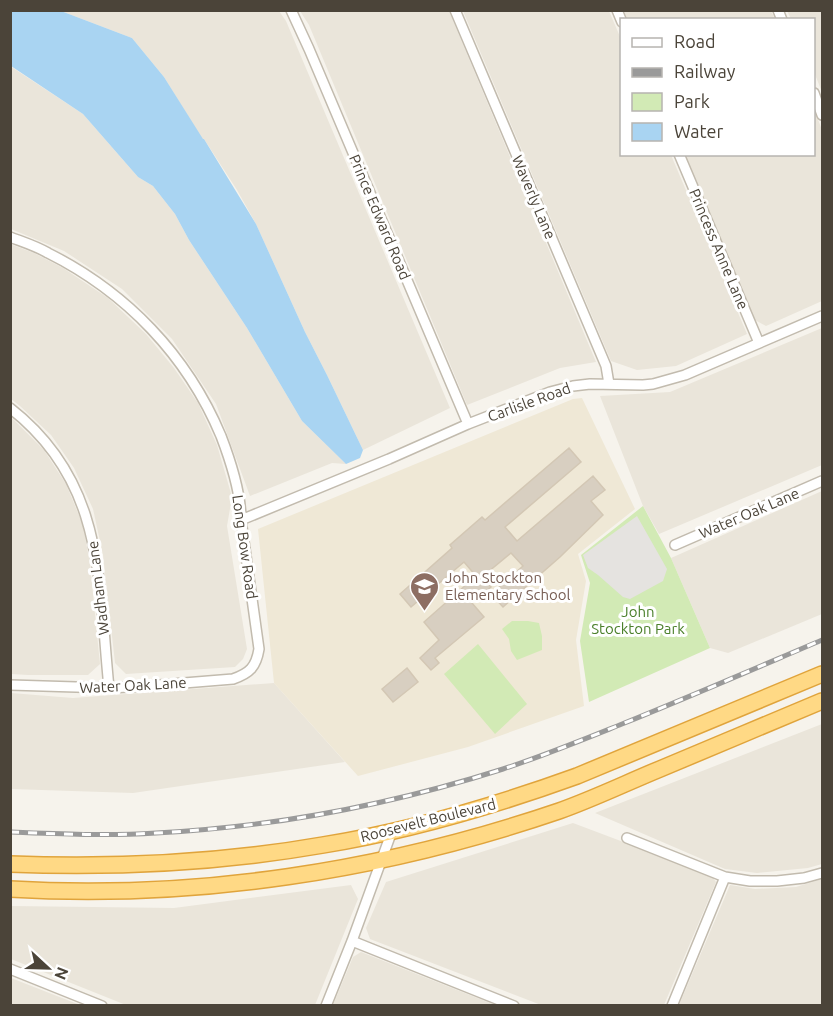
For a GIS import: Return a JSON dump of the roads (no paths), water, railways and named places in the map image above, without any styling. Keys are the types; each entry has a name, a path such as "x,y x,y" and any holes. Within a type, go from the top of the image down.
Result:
{"highway":[{"name":"Roosevelt Boulevard","path":"10,864 98,866 211,860 324,845 392,831 457,815 577,776 822,674"},
{"name":"Roosevelt Boulevard","path":"10,890 122,891 208,886 300,875 382,860 473,837 560,810 822,701"}],"street":[{"name":"Prince Edward Road","path":"291,10 468,424"},
{"name":"Waverly Lane","path":"455,10 606,366 609,384"},
{"path":"815,98 822,115"},
{"name":"Princess Anne Lane","path":"680,156 759,343"},
{"name":"Long Bow Road","path":"10,237 46,251 89,276 120,298 172,352 194,381 215,421 227,452 241,504 241,520 259,650 252,669"},
{"name":"Carlisle Road","path":"241,520 468,424 550,393 590,384 643,385 663,382 686,375 822,316"},
{"name":"Wadham Lane","path":"10,408 43,438 64,466 82,501 98,565 109,688"},
{"name":"Water Oak Lane","path":"675,545 822,481"},
{"name":"Water Oak Lane","path":"10,685 69,688 147,686 233,679 252,669"},
{"path":"326,1005 392,831"},
{"path":"627,838 725,877 750,881 777,881 822,873"},
{"path":"672,1005 725,877"},
{"path":"352,941 514,1005"},
{"path":"10,969 102,1005"}],"water":[{"path":"11,10 61,11 132,38 164,77 256,224 305,332 363,450 360,458 346,464 302,421 175,214 153,186 138,177 83,114 11,66"}],"railway":[{"path":"10,832 119,834 244,826 331,812 418,793 503,769 548,753 822,640"}],"place":[{"name":"John Stockton Elementary School","path":"424,612"}],"park label":[{"name":"John Stockton Park","path":"638,620"}]}
